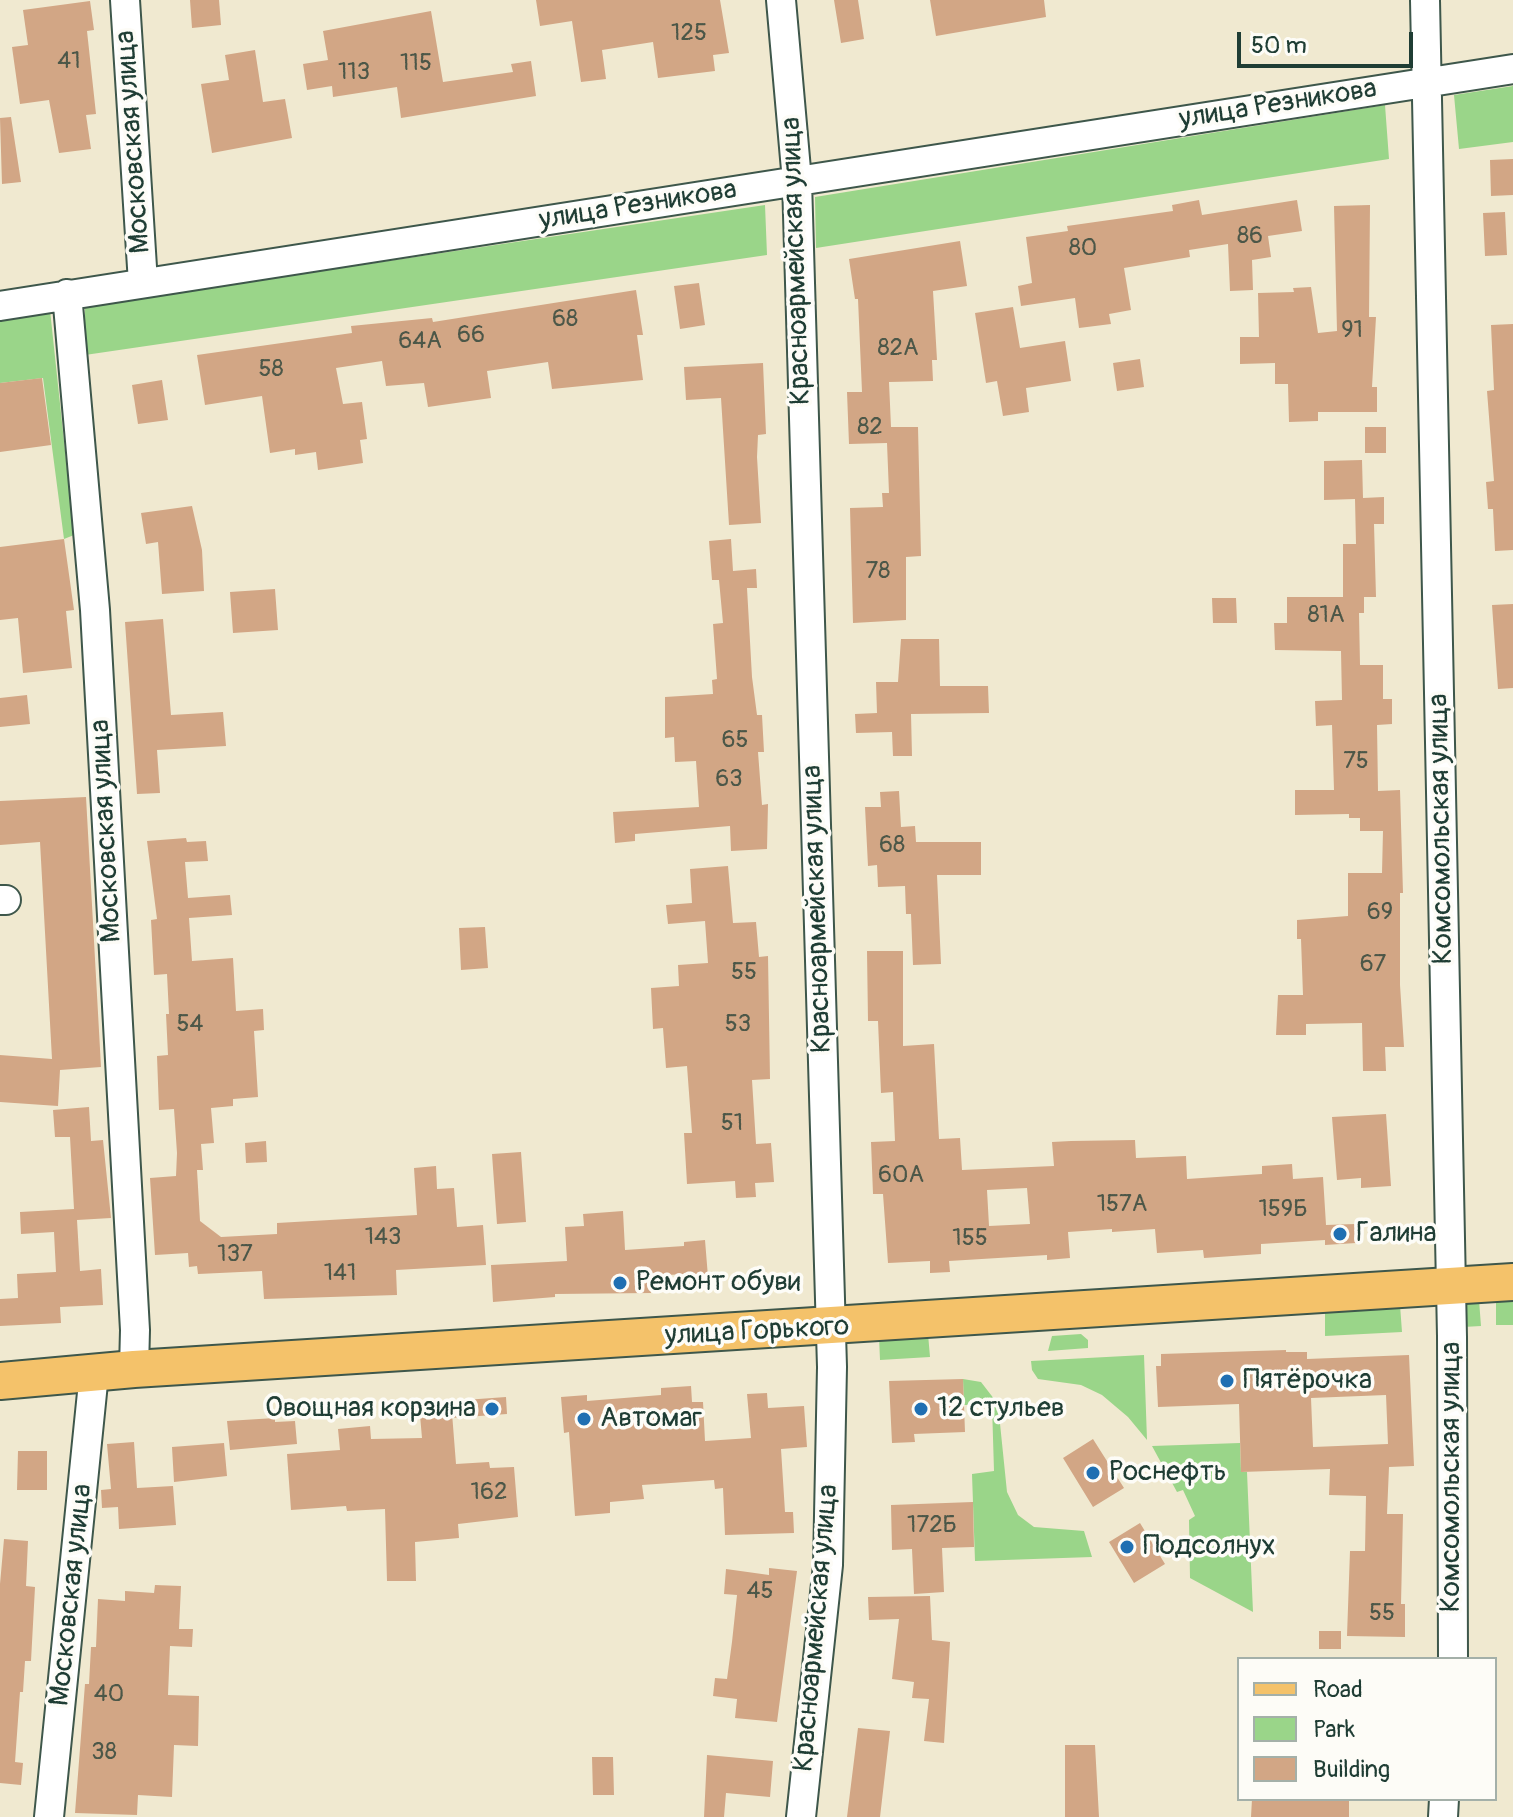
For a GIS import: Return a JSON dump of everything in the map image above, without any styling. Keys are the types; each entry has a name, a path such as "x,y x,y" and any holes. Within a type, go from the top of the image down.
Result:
{"main road":[{"name":"улица Горького","path":"0,1381 134,1369 830,1328 1513,1282"}],"street":[{"name":"Московская улица","path":"125,0 143,283"},
{"name":"Красноармейская улица","path":"781,0 797,181 830,1328 828,1565 801,1817"},
{"name":"Комсомольская улица","path":"1425,0 1451,1286 1453,1657"},
{"name":"улица Резникова","path":"0,306 1513,69"},
{"name":"Московская улица","path":"67,294 95,610 135,1330 134,1369"},
{"name":"Московская улица","path":"49,1817 94,1373"}],"green space":[{"path":"1513,86 1513,142 1459,149 1454,95"},
{"path":"1385,105 1389,159 816,248 815,197"},
{"path":"765,205 767,255 85,355 85,306"},
{"path":"50,310 74,535 64,539 43,378 0,383 0,318"},
{"path":"1513,1298 1513,1325 1496,1325 1496,1299"},
{"path":"1471,1300 1479,1300 1481,1326 1463,1327 1462,1308"},
{"path":"1400,1305 1402,1332 1325,1336 1325,1309"},
{"path":"928,1334 930,1357 880,1360 879,1337"},
{"path":"1081,1334 1088,1340 1088,1348 1048,1351 1052,1336"},
{"path":"1144,1355 1147,1440 1128,1417 1102,1395 1081,1385 1038,1379 1031,1361"},
{"path":"963,1379 981,1382 998,1404 1007,1492 1018,1515 1034,1527 1084,1531 1092,1557 975,1561 972,1474 994,1471 992,1405 964,1405"},
{"path":"1240,1443 1241,1472 1247,1472 1253,1612 1190,1578 1189,1520 1195,1516 1183,1490 1177,1492 1152,1446"}],"building":[{"path":"190,0 219,0 221,25 192,28"},
{"path":"536,0 720,0 729,53 713,55 715,71 658,78 653,42 602,50 606,79 581,82 572,21 540,26"},
{"path":"834,0 858,0 864,39 841,43"},
{"path":"930,0 1044,0 1046,17 936,36"},
{"path":"90,1 94,30 87,31 96,114 86,115 91,149 59,153 49,100 20,104 12,47 28,45 23,10"},
{"path":"431,11 443,82 513,72 511,64 531,61 536,96 401,118 397,87 333,97 332,86 307,90 303,64 328,60 323,31"},
{"path":"255,50 263,102 285,99 292,138 212,153 201,84 229,80 225,55"},
{"path":"11,117 21,182 2,184 0,118"},
{"path":"1513,159 1513,195 1491,196 1490,160"},
{"path":"1199,200 1202,215 1297,200 1302,231 1268,236 1271,257 1252,260 1253,290 1230,291 1228,244 1189,250 1190,257 1124,268 1131,310 1109,314 1111,324 1079,328 1075,298 1021,306 1018,286 1032,283 1026,237 1068,231 1067,226 1173,211 1172,205"},
{"path":"1370,205 1369,317 1376,317 1372,387 1377,387 1377,412 1318,412 1318,421 1289,422 1288,384 1275,384 1275,363 1240,364 1240,337 1259,337 1258,293 1294,292 1293,288 1311,287 1318,333 1337,331 1334,206"},
{"path":"1505,212 1507,255 1485,256 1483,213"},
{"path":"960,241 967,286 933,291 937,360 932,360 933,381 889,382 891,427 918,427 921,556 906,557 906,620 853,623 850,508 883,507 882,493 889,493 887,443 849,444 847,392 862,392 858,299 855,299 849,259"},
{"path":"699,283 705,325 680,329 674,286"},
{"path":"636,290 643,335 637,335 643,380 552,389 548,362 487,371 491,398 428,407 424,383 386,386 382,361 336,368 343,404 362,402 367,439 360,440 363,463 318,470 316,452 295,455 295,449 270,453 262,396 205,405 197,355 352,333 351,326 432,318 433,322"},
{"path":"1013,307 1020,348 1065,341 1071,381 1026,388 1029,412 1003,416 997,381 986,383 975,313"},
{"path":"1513,324 1513,550 1495,551 1493,509 1488,509 1486,482 1494,481 1487,391 1494,390 1491,325"},
{"path":"1140,359 1144,387 1117,391 1113,363"},
{"path":"763,363 766,434 758,435 757,457 761,523 729,525 721,398 686,400 684,367"},
{"path":"42,378 51,445 0,452 0,383"},
{"path":"162,380 168,420 138,424 132,385"},
{"path":"1365,427 1386,427 1386,453 1365,453"},
{"path":"1362,460 1363,498 1384,497 1384,524 1374,524 1376,597 1364,597 1364,613 1359,613 1360,665 1383,665 1383,699 1392,699 1392,724 1377,725 1378,791 1400,790 1403,893 1400,893 1400,985 1404,1047 1385,1047 1386,1071 1363,1071 1362,1023 1306,1024 1306,1035 1276,1035 1278,995 1303,995 1301,939 1297,939 1297,920 1348,916 1348,873 1382,873 1383,831 1360,831 1360,818 1349,818 1349,814 1295,815 1295,790 1334,790 1332,725 1316,726 1315,701 1342,700 1341,651 1275,650 1274,623 1287,623 1287,597 1343,597 1343,544 1356,544 1355,499 1324,500 1324,461"},
{"path":"192,506 202,550 204,591 162,594 158,542 146,544 141,513"},
{"path":"64,539 74,610 66,611 72,668 23,673 18,618 0,620 0,547"},
{"path":"731,539 733,571 756,569 757,588 747,588 752,677 757,715 762,715 764,752 758,752 762,805 768,804 767,849 731,851 730,826 635,834 635,841 615,843 613,812 699,807 696,761 675,762 674,737 665,738 665,697 713,694 712,680 717,679 713,624 723,623 719,580 712,580 709,541"},
{"path":"275,589 278,630 233,633 230,592"},
{"path":"1212,598 1236,598 1237,623 1213,623"},
{"path":"1513,604 1513,688 1498,689 1492,605"},
{"path":"163,619 171,715 223,712 226,746 157,750 160,793 137,794 125,622"},
{"path":"901,639 939,639 940,686 988,686 989,713 911,714 912,756 893,756 892,732 856,733 855,714 877,713 876,682 898,682"},
{"path":"27,695 30,724 0,727 0,698"},
{"path":"899,791 901,827 915,826 916,842 981,842 981,875 937,875 941,964 913,965 911,914 906,914 905,886 878,887 877,865 868,866 865,807 881,807 880,792"},
{"path":"86,797 101,1067 60,1070 58,1106 0,1102 0,1055 52,1059 40,842 0,845 0,801"},
{"path":"186,838 187,842 206,841 208,861 185,862 188,898 230,895 232,915 189,918 192,961 233,958 236,1011 263,1009 264,1030 254,1031 258,1097 233,1099 233,1106 211,1108 214,1143 201,1144 203,1170 197,1170 200,1221 221,1237 277,1234 277,1223 417,1215 414,1168 436,1166 437,1189 454,1188 457,1227 483,1225 486,1265 396,1270 397,1295 264,1299 262,1271 198,1274 197,1266 189,1267 188,1253 155,1255 150,1178 176,1176 177,1153 174,1109 159,1110 157,1056 168,1055 166,1014 169,1014 167,974 154,975 151,920 157,919 147,841"},
{"path":"728,866 733,923 756,922 759,957 768,956 770,1079 752,1080 756,1144 771,1143 774,1182 755,1183 756,1197 736,1198 735,1181 687,1184 684,1133 692,1133 687,1066 666,1068 663,1028 653,1029 651,988 679,986 678,965 708,963 705,921 668,924 666,905 692,903 690,869"},
{"path":"485,927 488,968 461,970 459,928"},
{"path":"867,951 903,951 903,1046 934,1044 939,1139 960,1138 962,1170 1054,1166 1052,1142 1071,1141 1135,1140 1136,1158 1186,1156 1187,1179 1262,1174 1262,1166 1292,1164 1293,1179 1323,1177 1326,1225 1355,1224 1356,1243 1325,1245 1325,1240 1261,1244 1261,1254 1204,1258 1203,1250 1157,1253 1155,1229 1112,1232 1112,1229 1068,1232 1070,1258 1047,1260 1047,1255 949,1261 950,1272 930,1273 930,1261 888,1263 883,1194 873,1194 871,1142 895,1141 893,1092 881,1093 878,1021 868,1021","holes":["1027,1188 1030,1224 989,1226 987,1190"]},
{"path":"89,1107 91,1141 103,1140 111,1218 77,1220 80,1271 101,1269 103,1305 60,1307 61,1323 0,1326 0,1299 18,1298 17,1274 56,1272 54,1232 21,1234 20,1212 74,1209 70,1137 55,1137 53,1110"},
{"path":"1386,1114 1391,1186 1361,1188 1361,1178 1337,1180 1332,1117"},
{"path":"266,1141 267,1162 246,1163 245,1143"},
{"path":"521,1152 526,1222 497,1224 492,1154"},
{"path":"623,1211 625,1250 684,1246 684,1242 705,1240 708,1277 686,1279 686,1274 649,1276 651,1293 555,1294 555,1297 493,1302 491,1265 567,1261 565,1227 584,1226 583,1214"},
{"path":"1286,1350 1307,1352 1307,1359 1409,1355 1414,1466 1389,1467 1387,1514 1403,1514 1401,1604 1405,1604 1405,1637 1347,1636 1350,1551 1365,1551 1366,1496 1329,1495 1330,1469 1241,1472 1239,1404 1158,1407 1156,1366 1161,1366 1161,1354","holes":["1386,1395 1388,1444 1313,1447 1311,1398"]},
{"path":"963,1379 965,1432 914,1434 915,1442 892,1443 889,1381"},
{"path":"691,1386 692,1402 703,1402 705,1441 751,1438 747,1394 767,1393 768,1408 804,1406 807,1447 781,1449 785,1512 793,1512 794,1533 725,1535 723,1488 715,1489 714,1480 642,1485 644,1499 610,1502 610,1513 575,1516 569,1432 564,1433 561,1397 587,1395 587,1401 661,1395 661,1388"},
{"path":"506,1397 507,1414 452,1418 451,1401"},
{"path":"452,1413 456,1464 489,1462 490,1468 514,1467 518,1517 458,1524 459,1538 415,1542 416,1581 387,1581 385,1509 347,1511 346,1506 291,1510 287,1454 340,1450 338,1429 370,1426 371,1439 422,1438 420,1415"},
{"path":"275,1418 275,1422 295,1421 297,1444 230,1450 227,1421"},
{"name":"Роснефть","path":"1093,1439 1124,1488 1093,1507 1063,1458"},
{"path":"134,1442 137,1488 173,1486 176,1525 119,1529 118,1507 102,1508 101,1490 111,1489 107,1444"},
{"path":"224,1443 227,1476 174,1482 172,1447"},
{"path":"18,1451 47,1451 47,1490 17,1490"},
{"path":"973,1502 974,1547 942,1548 944,1592 914,1594 912,1549 892,1550 891,1505"},
{"path":"1140,1523 1165,1564 1134,1583 1109,1542"},
{"path":"4,1539 28,1541 26,1586 35,1587 31,1661 25,1661 23,1692 20,1692 15,1762 23,1763 21,1785 0,1783 0,1584"},
{"path":"769,1568 797,1571 777,1722 735,1718 737,1699 713,1696 715,1678 727,1679 737,1595 724,1594 726,1569 769,1575"},
{"path":"155,1585 181,1586 179,1629 193,1629 192,1647 170,1646 168,1695 199,1696 198,1746 174,1745 172,1797 138,1795 137,1815 75,1813 85,1684 89,1684 91,1647 96,1647 98,1599 125,1601 125,1591 154,1593"},
{"path":"930,1596 932,1640 950,1642 944,1743 924,1741 929,1699 912,1698 914,1682 892,1679 899,1619 869,1620 868,1597"},
{"path":"1319,1631 1341,1631 1341,1649 1319,1649"},
{"path":"858,1728 890,1731 880,1817 847,1817"},
{"path":"1065,1745 1095,1745 1099,1817 1065,1817"},
{"path":"707,1755 773,1761 770,1797 726,1793 724,1817 704,1817"},
{"path":"592,1757 613,1757 614,1795 593,1795"},
{"path":"1252,1801 1349,1801 1349,1817 1251,1817"}],"place":[{"name":"Галина","path":"1340,1234"},
{"name":"Ремонт обуви","path":"620,1283"},
{"name":"Пятёрочка","path":"1227,1381"},
{"name":"Овощная корзина","path":"492,1409"},
{"name":"12 стульев","path":"921,1409"},
{"name":"Автомаг","path":"584,1419"},
{"name":"Роснефть","path":"1093,1473"},
{"name":"Подсолнух","path":"1127,1547"}]}
